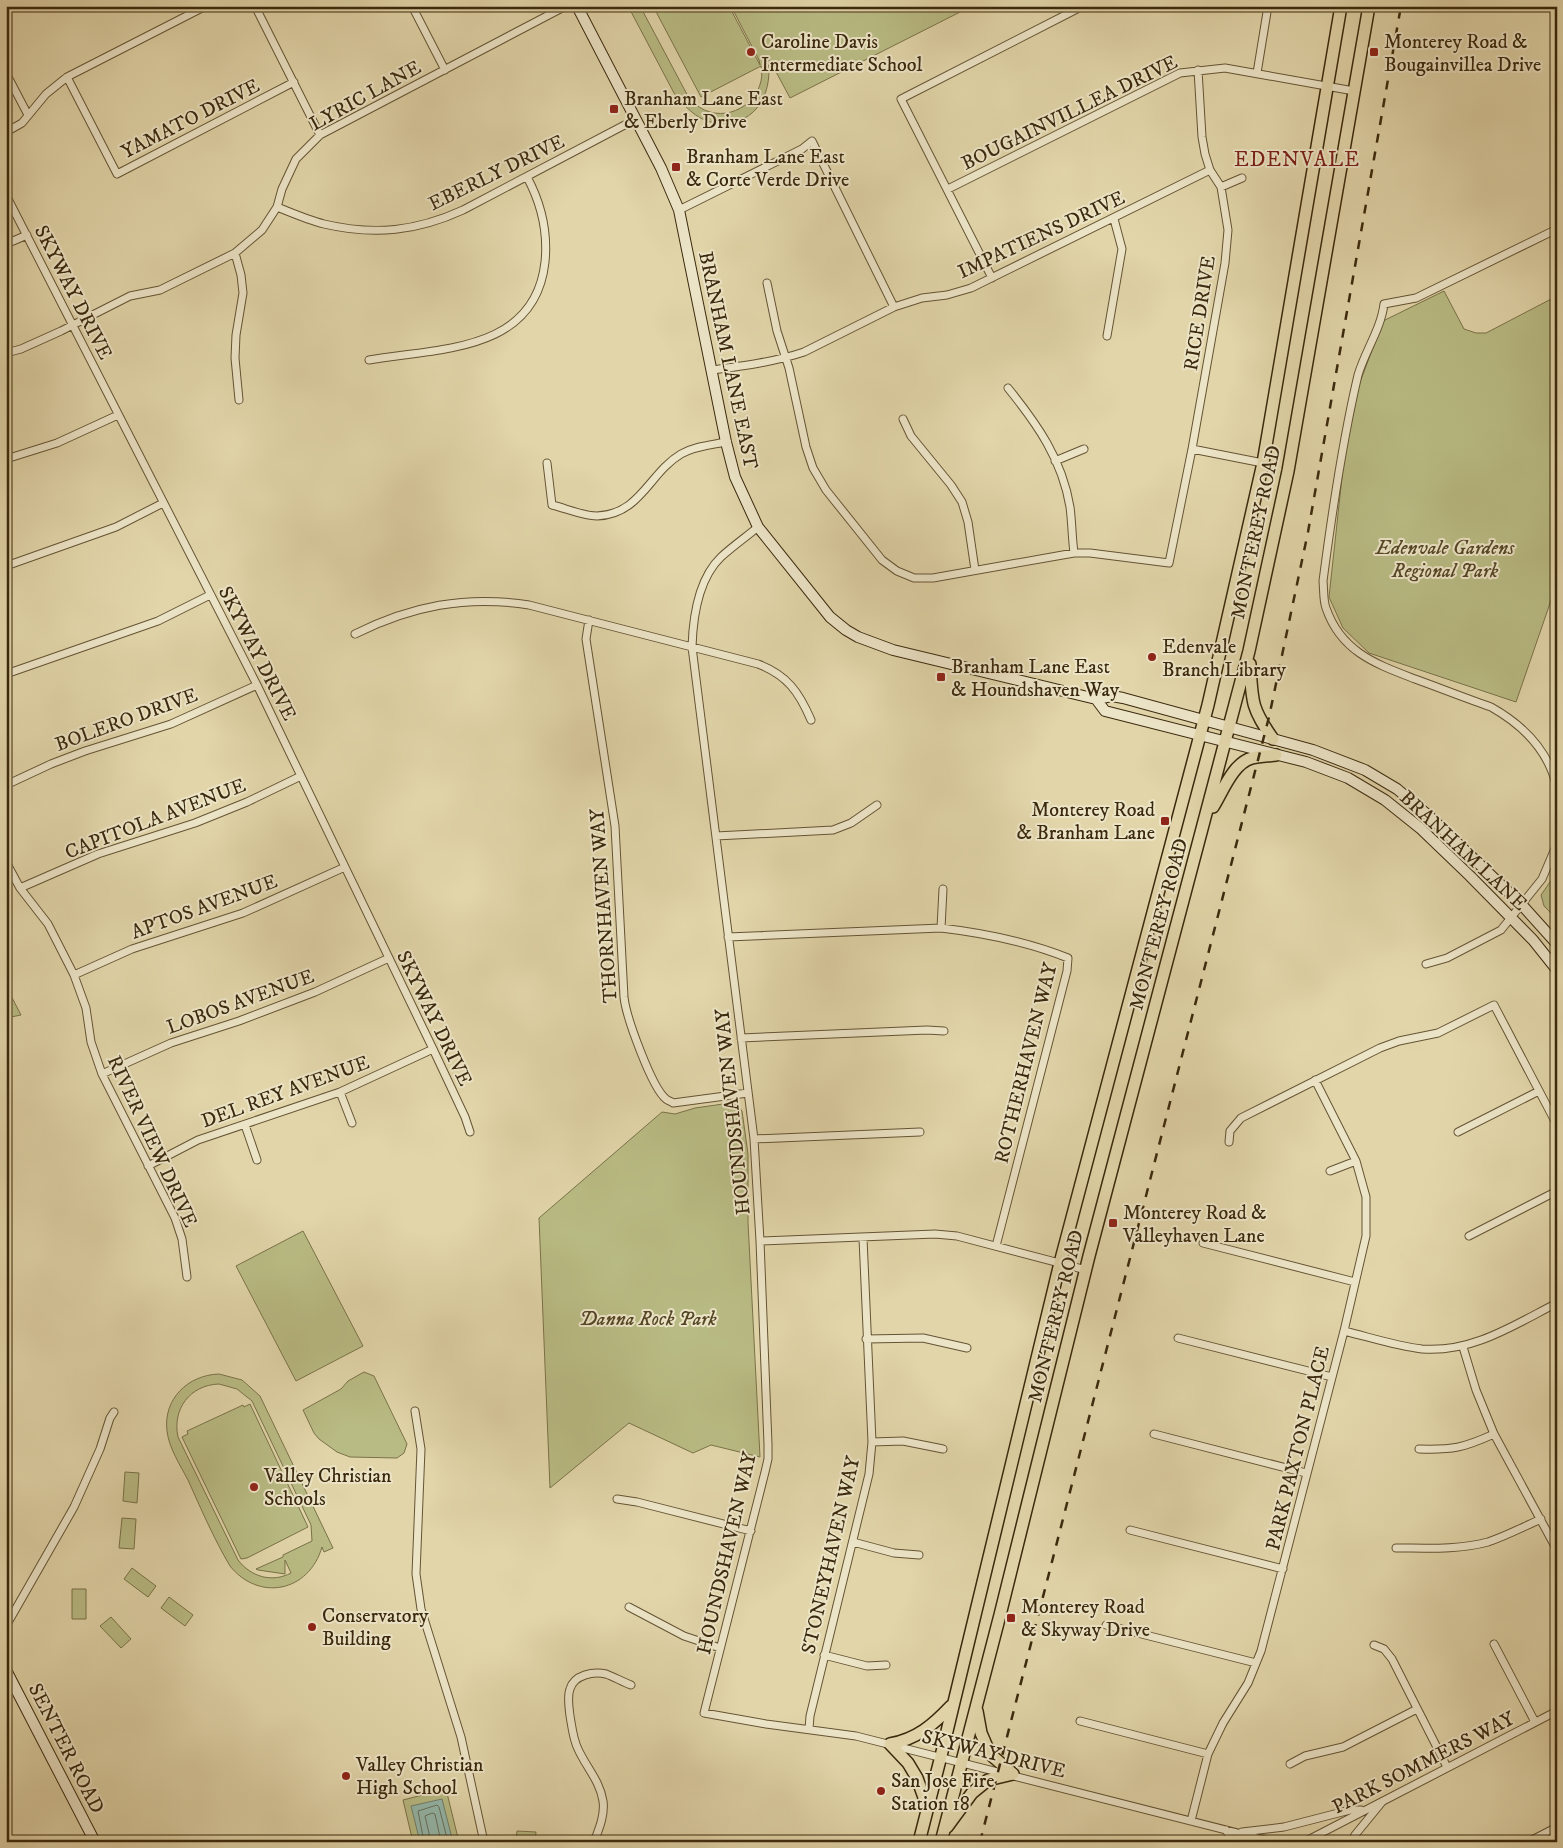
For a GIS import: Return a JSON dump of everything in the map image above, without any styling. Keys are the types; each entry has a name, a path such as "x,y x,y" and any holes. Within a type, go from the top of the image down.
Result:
{"main road":[{"name":"MONTEREY ROAD","path":"918,1842 941,1756 1060,1263 1204,720 1263,463 1342,6"},
{"name":"MONTEREY ROAD","path":"942,1837 977,1707 1086,1270 1250,651 1288,471 1369,6"},
{"path":"1250,651 1253,706 1273,739"},
{"path":"1206,819 1237,768 1252,758 1276,755"},
{"path":"890,1744 905,1742 927,1729 952,1705"},
{"path":"977,1707 981,1733 986,1747 990,1754 1012,1774"},
{"path":"890,1744 908,1763 917,1778 927,1807"},
{"path":"942,1837 972,1793 988,1780 1012,1774"}],"street":[{"path":"6,132 22,123 46,94 67,77 206,6"},
{"path":"255,6 320,135"},
{"path":"412,6 445,70"},
{"name":"LYRIC LANE","path":"6,354 21,349 130,296 160,290 235,253 262,230 277,207 282,189 296,159 320,135 566,6"},
{"name":"BRANHAM LANE EAST","path":"577,6 671,188 679,210 726,442 735,476 758,527 830,617 858,638 893,650 1096,699 1112,696 1273,739"},
{"path":"992,278 901,99 1083,6"},
{"path":"1257,73 1268,6"},
{"name":"BOUGAINVILLEA DRIVE","path":"948,189 1180,73 1225,68 1354,91"},
{"name":"RICE DRIVE","path":"1074,553 1098,554 1169,563 1192,450 1225,263 1228,230 1222,187 1210,170 1202,137 1198,70"},
{"path":"6,73 28,115"},
{"name":"YAMATO DRIVE","path":"67,77 117,174 294,82"},
{"name":"EBERLY DRIVE","path":"277,207 323,224 362,231 422,226 442,219 527,177 636,119"},
{"path":"679,210 802,149 812,141 894,307"},
{"name":"IMPATIENS DRIVE","path":"712,370 786,358 804,352 894,307 922,298 947,295 971,288 1210,170"},
{"path":"369,360 414,355 474,342 496,334 514,324 525,314 534,300 544,276 546,253 545,229 539,202 527,177"},
{"path":"1222,187 1242,178"},
{"name":"SKYWAY DRIVE","path":"6,195 257,685 433,1049 470,1132"},
{"path":"1107,336 1122,249 1114,219"},
{"path":"1557,229 1416,298 1384,304 1383,314 1359,372 1348,418 1323,582 1325,607 1335,628 1347,643 1362,656 1380,665 1491,707 1516,724 1528,734 1547,759 1557,788"},
{"path":"6,244 27,234"},
{"path":"235,253 241,275 242,292 236,335 239,400"},
{"path":"767,283 806,447 814,468 826,490 882,560 896,571 914,578 933,578 1074,553 1070,506 1061,473 1034,420 1008,388"},
{"path":"6,459 56,443 118,415"},
{"path":"903,418 911,436 951,485 962,502 968,522 975,570"},
{"path":"547,463 552,505 595,516 611,514 639,498 667,465 681,454 697,448 726,442"},
{"path":"1056,461 1084,449"},
{"path":"1192,450 1263,463"},
{"path":"6,566 116,528 163,503"},
{"name":"HOUNDSHAVEN WAY","path":"704,1713 768,1459 754,1139 692,647 693,620 700,593 709,572 720,558 758,527"},
{"path":"6,674 148,624 210,595"},
{"path":"355,634 408,611 445,603 483,600 529,605 773,669 790,683 802,700 811,720"},
{"name":"THORNHAVEN WAY","path":"589,620 586,639 615,826 624,998 628,1019 640,1052 660,1092 666,1099 673,1102 748,1093"},
{"name":"BOLERO DRIVE","path":"6,785 84,751 171,724 257,685"},
{"name":"BRANHAM LANE EAST","path":"1096,699 1105,712 1276,755"},
{"name":"BRANHAM LANE","path":"1273,739 1357,766 1397,789 1429,816 1522,905 1557,944"},
{"name":"BRANHAM LANE","path":"1276,755 1306,762 1348,778 1385,800 1420,828 1511,918 1557,970"},
{"name":"CAPITOLA AVENUE","path":"20,888 98,854 196,823 247,802 301,776"},
{"path":"716,836 833,830 851,823 877,804"},
{"path":"1426,964 1447,958 1501,930 1542,879 1557,844"},
{"name":"RIVER VIEW DRIVE","path":"6,862 20,888 48,924 74,976 86,1008 91,1042 102,1074 175,1218 182,1239 187,1277"},
{"name":"APTOS AVENUE","path":"74,976 132,950 243,913 345,867"},
{"path":"941,928 943,889"},
{"name":"ROTHERHAVEN WAY","path":"728,936 941,928 975,932 1068,958 1067,971 1048,1048 996,1246"},
{"name":"LOBOS AVENUE","path":"102,1074 171,1043 239,1021 315,992 389,958"},
{"path":"1229,1142 1230,1131 1241,1118 1380,1048 1399,1041 1438,1033 1494,1005 1557,1125"},
{"path":"742,1038 927,1030 944,1031"},
{"name":"DEL REY AVENUE","path":"148,1166 198,1140 340,1092 433,1049"},
{"name":"PARK PAXTON PLACE","path":"1191,1821 1208,1754 1222,1723 1248,1683 1256,1663 1283,1569 1306,1473 1344,1331 1366,1236 1366,1197 1356,1161 1315,1080"},
{"path":"1458,1132 1539,1091"},
{"path":"340,1092 352,1123"},
{"path":"246,1125 257,1160"},
{"path":"754,1139 920,1132"},
{"path":"1330,1171 1356,1161"},
{"path":"1469,1236 1557,1191"},
{"path":"760,1242 935,1234 957,1236 1086,1270"},
{"name":"STONEYHAVEN WAY","path":"809,1729 810,1716 824,1655 869,1474 872,1442 863,1238"},
{"path":"1203,1243 1355,1282"},
{"path":"1344,1331 1420,1349 1436,1350 1463,1347 1491,1337 1557,1303"},
{"path":"866,1339 923,1338 967,1348"},
{"path":"1178,1338 1332,1377"},
{"path":"1463,1347 1476,1390 1494,1434 1557,1550"},
{"path":"415,1411 421,1449 416,1574 421,1609 460,1737 484,1842"},
{"path":"6,1626 74,1507 114,1412"},
{"path":"1154,1434 1306,1473"},
{"path":"1418,1449 1447,1450 1469,1446 1494,1434"},
{"path":"872,1442 903,1441 943,1449"},
{"path":"617,1500 637,1502 751,1532"},
{"path":"1396,1548 1448,1548 1487,1542 1541,1519"},
{"path":"1130,1530 1283,1569"},
{"path":"853,1542 894,1553 918,1556"},
{"path":"629,1607 684,1636 720,1648"},
{"path":"1106,1625 1256,1663"},
{"path":"1494,1644 1535,1722"},
{"path":"1374,1645 1384,1649 1392,1658 1447,1767"},
{"path":"824,1655 867,1666 886,1665"},
{"name":"SENTER ROAD","path":"6,1670 96,1842"},
{"path":"594,1842 602,1818 603,1802 599,1785 578,1750 574,1738 568,1699 570,1688 576,1680 585,1674 598,1673 606,1674 631,1685"},
{"path":"1290,1764 1305,1756 1343,1747 1417,1709"},
{"name":"PARK SOMMERS WAY","path":"1304,1842 1557,1711"},
{"name":"SKYWAY DRIVE","path":"704,1713 766,1724 856,1736 1012,1774 1274,1842"},
{"path":"1080,1721 1208,1754"},
{"path":"1352,1842 1355,1835 1384,1800"},
{"path":"1236,1832 1284,1826 1350,1810 1365,1810"},
{"path":"1528,1842 1557,1826"},
{"path":"1226,1830 1234,1842"}],"green space":[{"name":"Caroline Davis Intermediate School","path":"628,6 640,6 690,100 704,110 720,113 731,112 740,108 755,95 762,76 761,66 701,97 653,6 729,6 760,65 731,6 972,6 790,98 767,55 768,81 766,93 760,103 753,112 743,119 731,123 717,123 698,117 674,93"},
{"name":"Edenvale Gardens Regional Park","path":"1444,291 1464,329 1476,333 1486,333 1557,296 1557,583 1516,702 1369,653 1343,628 1329,597 1344,459 1359,385 1383,321"},
{"path":"1557,872 1557,913 1553,915 1544,906 1541,895"},
{"path":"6,986 21,1015 6,1018"},
{"name":"Danna Rock Park","path":"730,1103 737,1105 742,1111 748,1154 748,1222 760,1457 711,1445 693,1453 629,1423 550,1488 539,1218 662,1112 675,1114 695,1108"},
{"path":"303,1231 363,1346 296,1381 236,1266"},
{"path":"364,1372 374,1376 407,1444 404,1453 397,1458 350,1457 337,1452 314,1433 303,1410 341,1389 348,1381"},
{"path":"219,1374 242,1380 260,1396 333,1548 324,1552 322,1547 316,1562 306,1574 295,1582 282,1587 268,1588 255,1585 230,1566 172,1450 167,1431 169,1409 180,1391 188,1384 208,1375","holes":["219,1384 237,1389 252,1401 311,1525 312,1541 256,1569 285,1574 285,1560 291,1573 277,1578 262,1577 255,1574 238,1560 178,1437 178,1417 185,1400 192,1394 209,1385"]},
{"path":"250,1404 308,1527 247,1558 241,1559 182,1437 188,1434 187,1431 243,1405 244,1407"},
{"path":"125,1472 139,1473 137,1503 123,1501"},
{"path":"122,1518 136,1519 134,1549 119,1548"},
{"path":"132,1568 156,1586 148,1597 124,1579"},
{"path":"72,1589 86,1589 86,1619 72,1619"},
{"path":"169,1597 193,1615 185,1626 161,1608"},
{"path":"111,1617 131,1639 121,1648 100,1626"},
{"path":"446,1789 459,1842 413,1842 403,1800"},
{"path":"517,1831 536,1832 535,1842 516,1842"}],"water":[{"path":"442,1799 453,1842 420,1842 411,1806"}],"railway":[{"path":"980,1842 1269,717 1308,532 1401,6"}],"place":[{"name":"Caroline Davis Intermediate School","path":"751,52"},
{"name":"Monterey Road & Bougainvillea Drive","path":"1374,52"},
{"name":"Branham Lane East & Eberly Drive","path":"614,109"},
{"name":"Branham Lane East & Corte Verde Drive","path":"676,167"},
{"name":"Edenvale Branch Library","path":"1152,657"},
{"name":"Branham Lane East & Houndshaven Way","path":"941,677"},
{"name":"Monterey Road & Branham Lane","path":"1165,821"},
{"name":"Monterey Road & Valleyhaven Lane","path":"1113,1223"},
{"name":"Valley Christian Schools","path":"254,1487"},
{"name":"Monterey Road & Skyway Drive","path":"1011,1618"},
{"name":"Conservatory Building","path":"312,1627"},
{"name":"Valley Christian High School","path":"346,1776"},
{"name":"San Jose Fire Station 18","path":"881,1791"}],"district":[{"name":"EDENVALE","path":"1297,159"}]}
